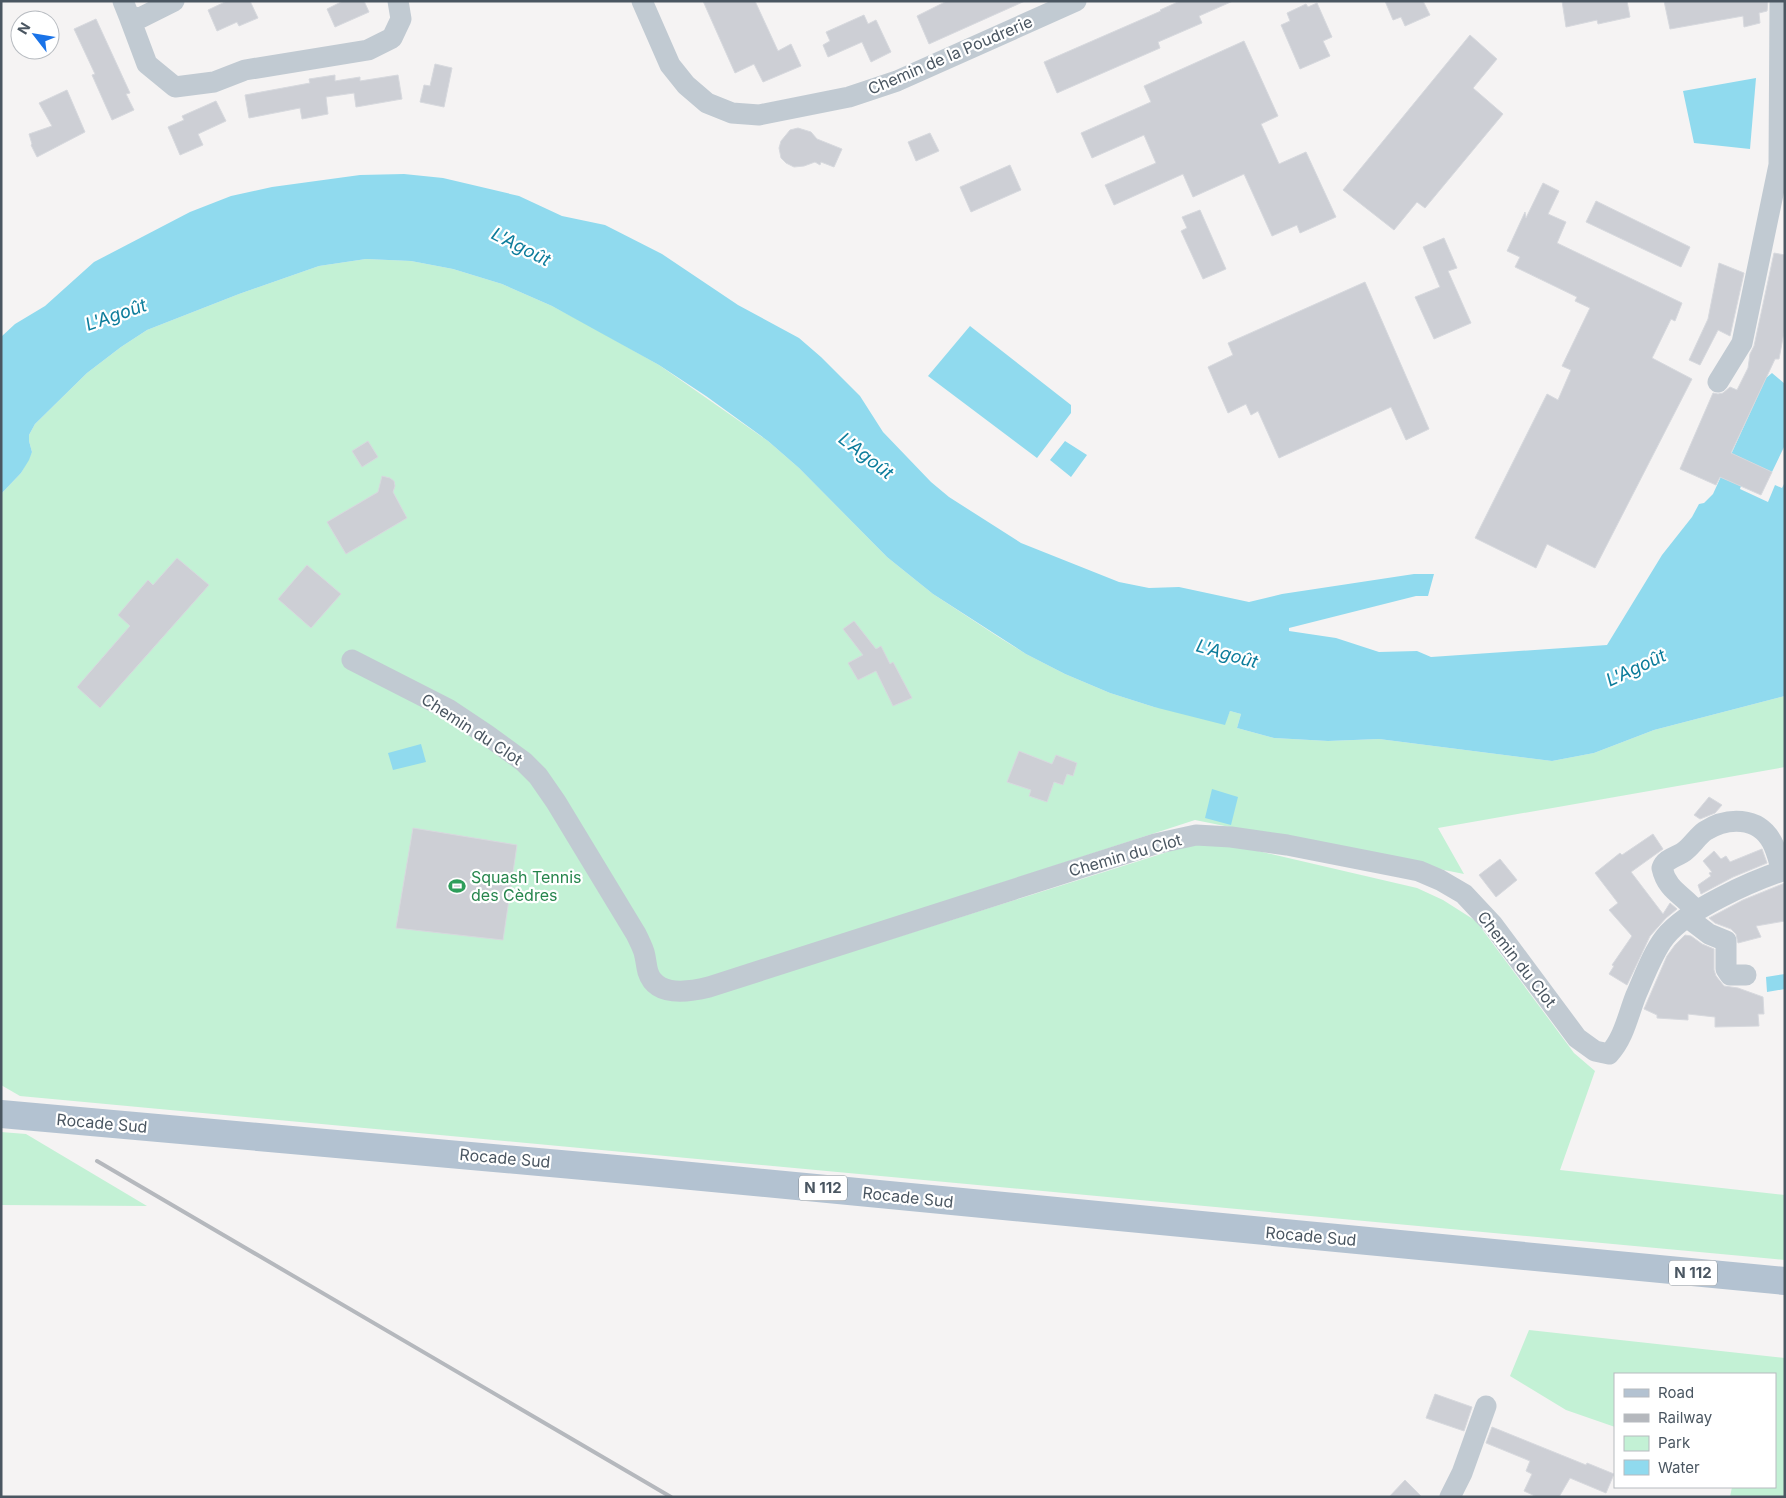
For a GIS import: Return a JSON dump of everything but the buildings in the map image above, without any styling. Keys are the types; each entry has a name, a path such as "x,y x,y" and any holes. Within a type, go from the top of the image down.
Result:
{"main road":[{"name":"Rocade Sud","path":"1,1114 639,1170 1741,1277 1785,1283"}],"street":[{"path":"126,9 140,18 174,1"},
{"path":"126,9 147,64 175,87 214,82 245,70 368,50 392,38 401,19 398,1"},
{"name":"Chemin de la Poudrerie","path":"642,1 670,65 686,85 707,103 732,113 759,115 849,96 897,81 1076,1"},
{"path":"1718,382 1742,343 1779,165 1780,1"},
{"name":"Chemin du Clot","path":"352,660 448,709 524,762 538,776 556,802 621,907 644,953 664,977 679,985 696,990 1156,844 1187,836 1206,834 1278,844 1353,858 1419,871 1440,880 1464,894 1493,925 1578,1038 1595,1052 1609,1054 1620,1039 1636,995 1660,944 1671,930 1692,914"},
{"path":"1692,914 1750,884 1784,871 1773,843 1766,833 1755,826 1738,820 1726,821 1703,832 1686,850 1666,862 1662,868 1671,888 1692,906 1692,914 1692,921 1709,934 1726,942 1726,969 1728,973 1730,975 1746,975"},
{"path":"1450,1497 1462,1473 1486,1406"}],"green space":[{"path":"366,259 411,261 453,269 502,284 552,306 659,365 768,441 799,468 887,557 933,594 1026,654 1065,674 1110,693 1154,707 1227,718 1230,711 1241,714 1237,728 1274,738 1328,741 1379,739 1552,761 1594,753 1654,730 1785,696 1785,767 1438,828 1464,874 1195,820 724,973 707,997 1177,849 1206,843 1245,848 1417,888 1443,900 1476,921 1574,1053 1595,1071 1560,1170 1785,1195 1785,1260 20,1096 1,1085 1,494 21,473 32,452 29,435 35,424 87,373 147,330 239,294 319,266"},
{"path":"1,1132 26,1134 147,1206 1,1205"},
{"path":"1529,1330 1785,1358 1785,1497 1730,1497 1732,1488 1776,1488 1776,1373 1614,1373 1614,1427 1566,1410 1510,1376"}],"water":[{"path":"1756,78 1750,149 1694,143 1683,91"},
{"name":"L'Agoût","path":"404,174 443,178 519,196 562,216 605,225 662,254 738,305 799,338 860,396 883,432 931,482 949,497 1021,543 1119,582 1149,588 1179,587 1249,602 1282,594 1414,574 1434,574 1428,596 1416,596 1289,628 1289,631 1336,638 1379,652 1417,651 1431,657 1607,645 1662,555 1692,517 1699,504 1704,503 1713,494 1766,378 1772,373 1785,384 1785,445 1772,472 1741,486 1740,489 1768,502 1775,485 1782,488 1785,482 1785,696 1654,730 1594,753 1552,761 1379,739 1328,741 1274,738 1237,728 1241,714 1230,711 1225,725 1154,707 1110,693 1065,674 1026,654 933,594 887,557 799,468 768,441 659,365 552,306 502,284 453,269 411,261 366,259 319,266 239,294 147,330 87,373 35,424 29,435 32,452 29,460 21,473 1,494 1,337 15,324 45,306 94,262 190,212 231,196 272,187 360,175"},
{"path":"970,326 1071,405 1071,413 1037,458 928,376"},
{"path":"1065,441 1087,455 1071,477 1050,460"},
{"path":"421,744 426,762 393,770 388,753"},
{"path":"1212,789 1238,797 1231,825 1205,818"},
{"path":"1785,974 1785,989 1767,992 1766,977"}],"railway":[{"path":"97,1161 671,1497"}],"place":[{"name":"Squash Tennis des Cèdres","path":"457,886"}]}
